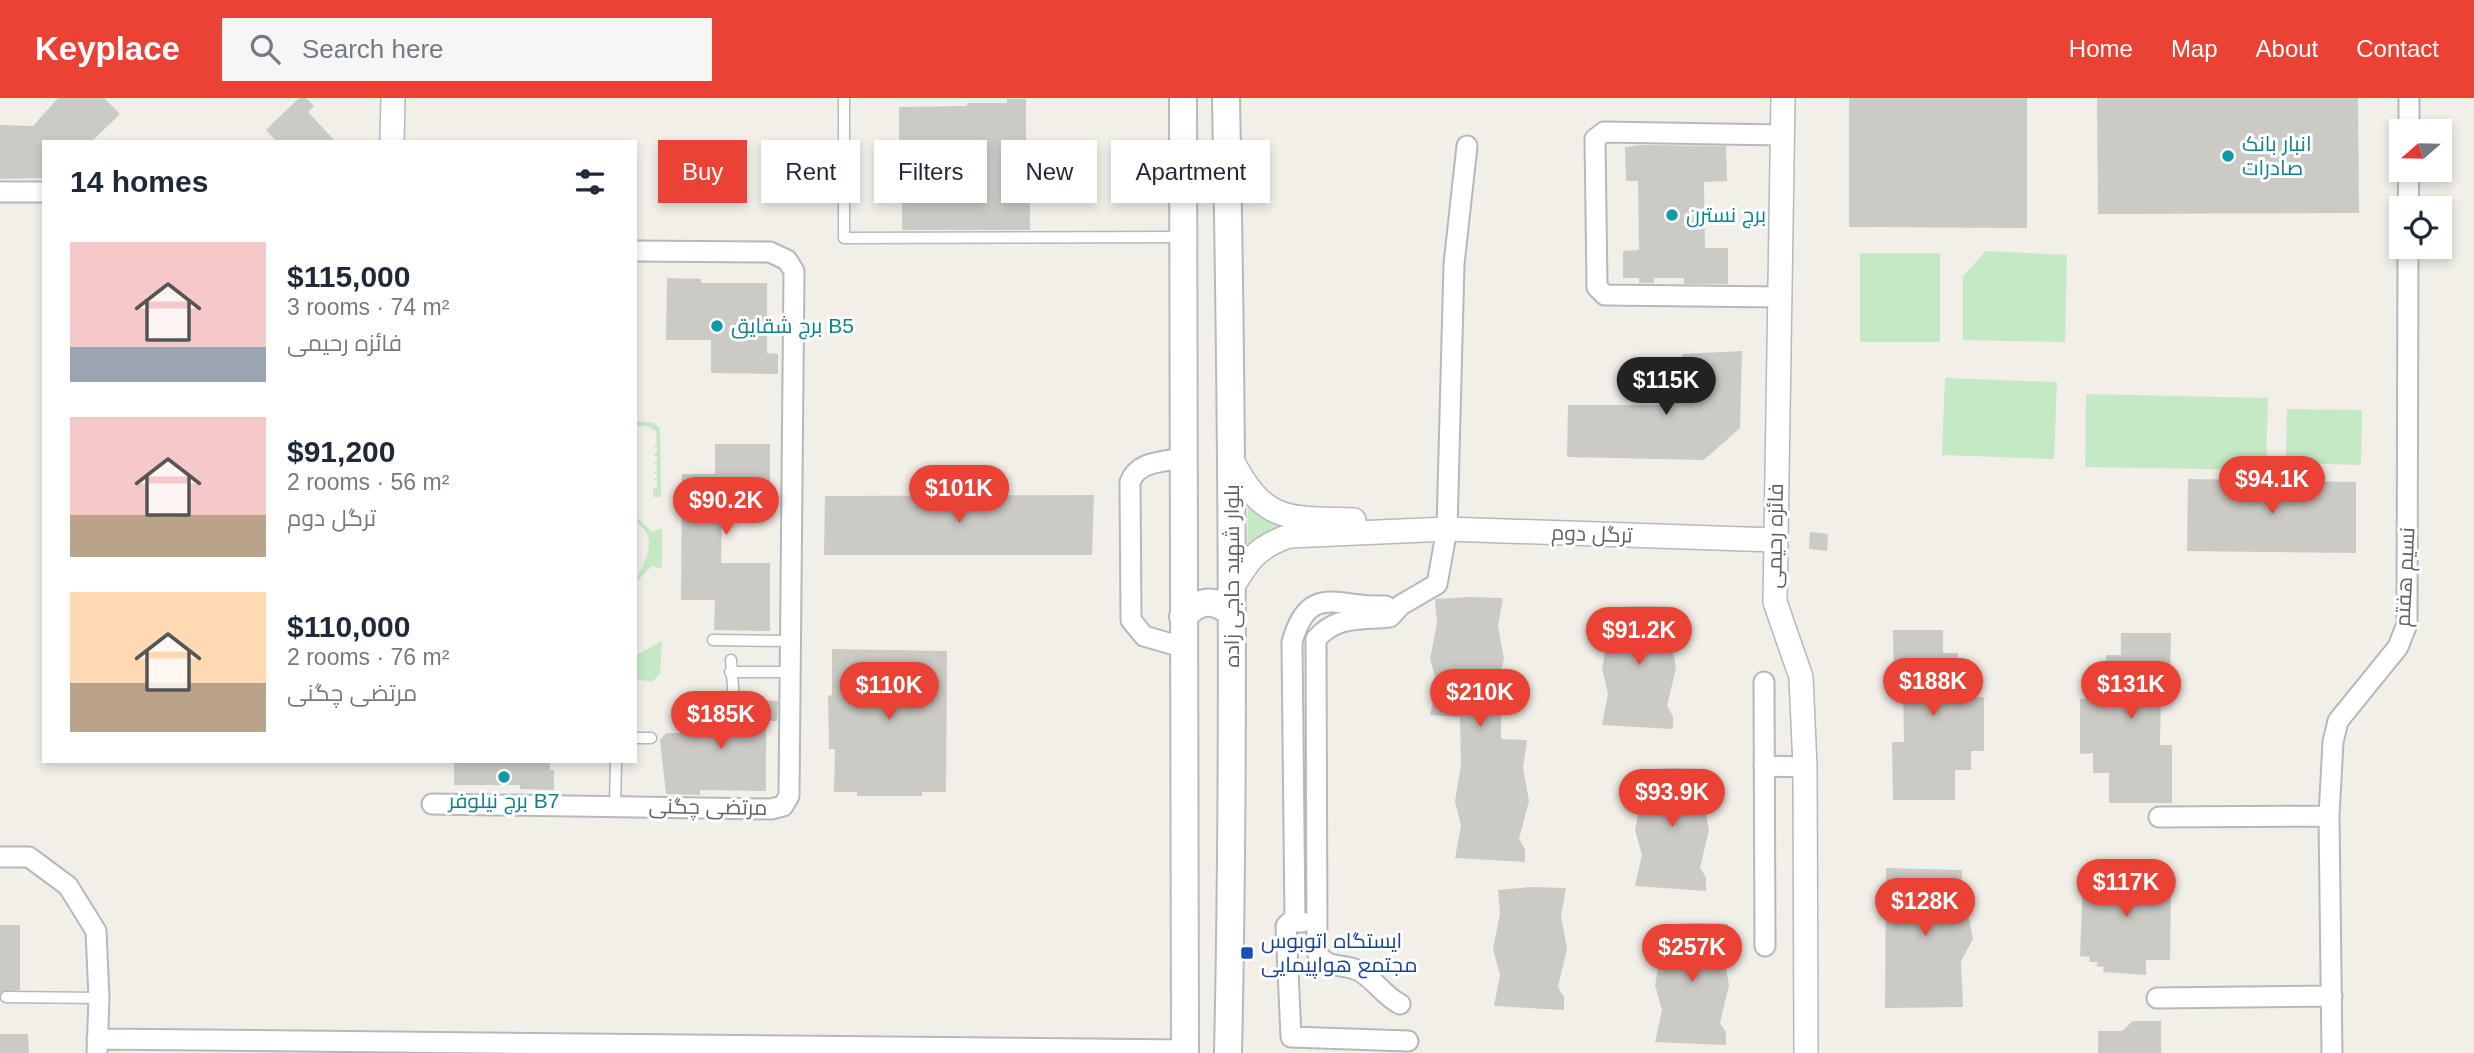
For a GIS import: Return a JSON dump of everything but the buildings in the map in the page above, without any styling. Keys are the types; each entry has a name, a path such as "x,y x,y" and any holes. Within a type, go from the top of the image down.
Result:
{"main road":[{"path":"1183,98 1182,647 1185,1051"},
{"name":"بلوار شهید حاجی زاده","path":"1226,98 1233,462 1230,602 1234,792 1228,1053"},
{"path":"1183,617 1189,610 1208,601 1220,604 1230,602"}],"street":[{"path":"392,140 393,98"},
{"name":"فائزه رحیمی","path":"1783,98 1775,602 1801,677 1805,767 1806,1053"},
{"path":"2409,98 2409,119"},
{"path":"1779,297 1605,295 1601,292 1597,287 1595,139 1604,132 1782,135"},
{"path":"1401,1004 1387,997 1362,972 1321,960 1317,951 1316,639 1327,626 1342,621 1390,617 1401,605 1437,584 1447,529 1454,264 1467,146"},
{"path":"0,192 42,192"},
{"name":"مرتضی چگنی","path":"432,804 615,804 771,809 783,806 789,796 794,271 787,261 770,251 637,251"},
{"name":"نسیم هفتم","path":"2333,1053 2329,816 2333,742 2338,721 2398,647 2407,624 2408,259"},
{"path":"1182,458 1142,466 1133,473 1130,482 1132,620 1144,636 1182,647"},
{"name":"ترگل دوم","path":"1233,462 1252,496 1265,508 1307,519 1384,521 1408,529"},
{"name":"ترگل دوم","path":"1230,602 1251,556 1268,543 1289,536 1389,534 1408,529 1447,529 1775,540"},
{"path":"1295,922 1292,656 1295,633 1306,608 1319,602 1369,607 1401,605"},
{"path":"1764,682 1765,946"},
{"path":"1764,766 1805,767"},
{"path":"2159,817 2329,816"},
{"path":"0,857 29,858 68,886 96,931 99,998 97,1046 1185,1051"},
{"path":"1317,922 1295,922 1286,926 1291,1037 1408,1041"},
{"path":"2158,999 2332,996"}],"lane":[{"path":"844,98 844,238 1183,237"},
{"path":"713,640 791,641"},
{"path":"731,660 734,700"},
{"path":"730,672 790,673"},
{"path":"637,738 651,738"},
{"path":"615,804 616,763"},
{"path":"6,997 99,998"}],"green space":[{"path":"1986,251 2067,255 2065,342 1963,340 1963,276"},
{"path":"1860,253 1940,253 1940,342 1860,342"},
{"path":"1945,378 2057,382 2054,459 1942,455"},
{"path":"2086,394 2268,398 2266,470 2085,467"},
{"path":"2287,409 2362,410 2361,465 2286,463"},
{"path":"637,421 654,423 660,428 661,497 653,497 653,489 657,488 657,480 653,480 657,477 657,473 653,473 657,470 657,465 653,464 657,461 657,456 653,456 657,452 657,447 653,447 657,444 656,431 647,426 637,426"},
{"path":"1248,503 1266,518 1293,524 1258,536 1247,547"},
{"path":"637,518 652,532 662,528 662,569 652,566 637,581 649,543 643,528 637,523"},
{"path":"662,641 660,674 652,682 637,679 637,655"}],"place":[{"name":"انبار بانک صادرات","path":"2228,156"},
{"name":"برج نسترن","path":"1672,215"},
{"name":"برج شقایق B5","path":"717,326"},
{"name":"برج نیلوفر B7","path":"504,777"},
{"name":"ایستگاه اتوبوس مجتمع هواپیمایی","path":"1247,953"}]}
